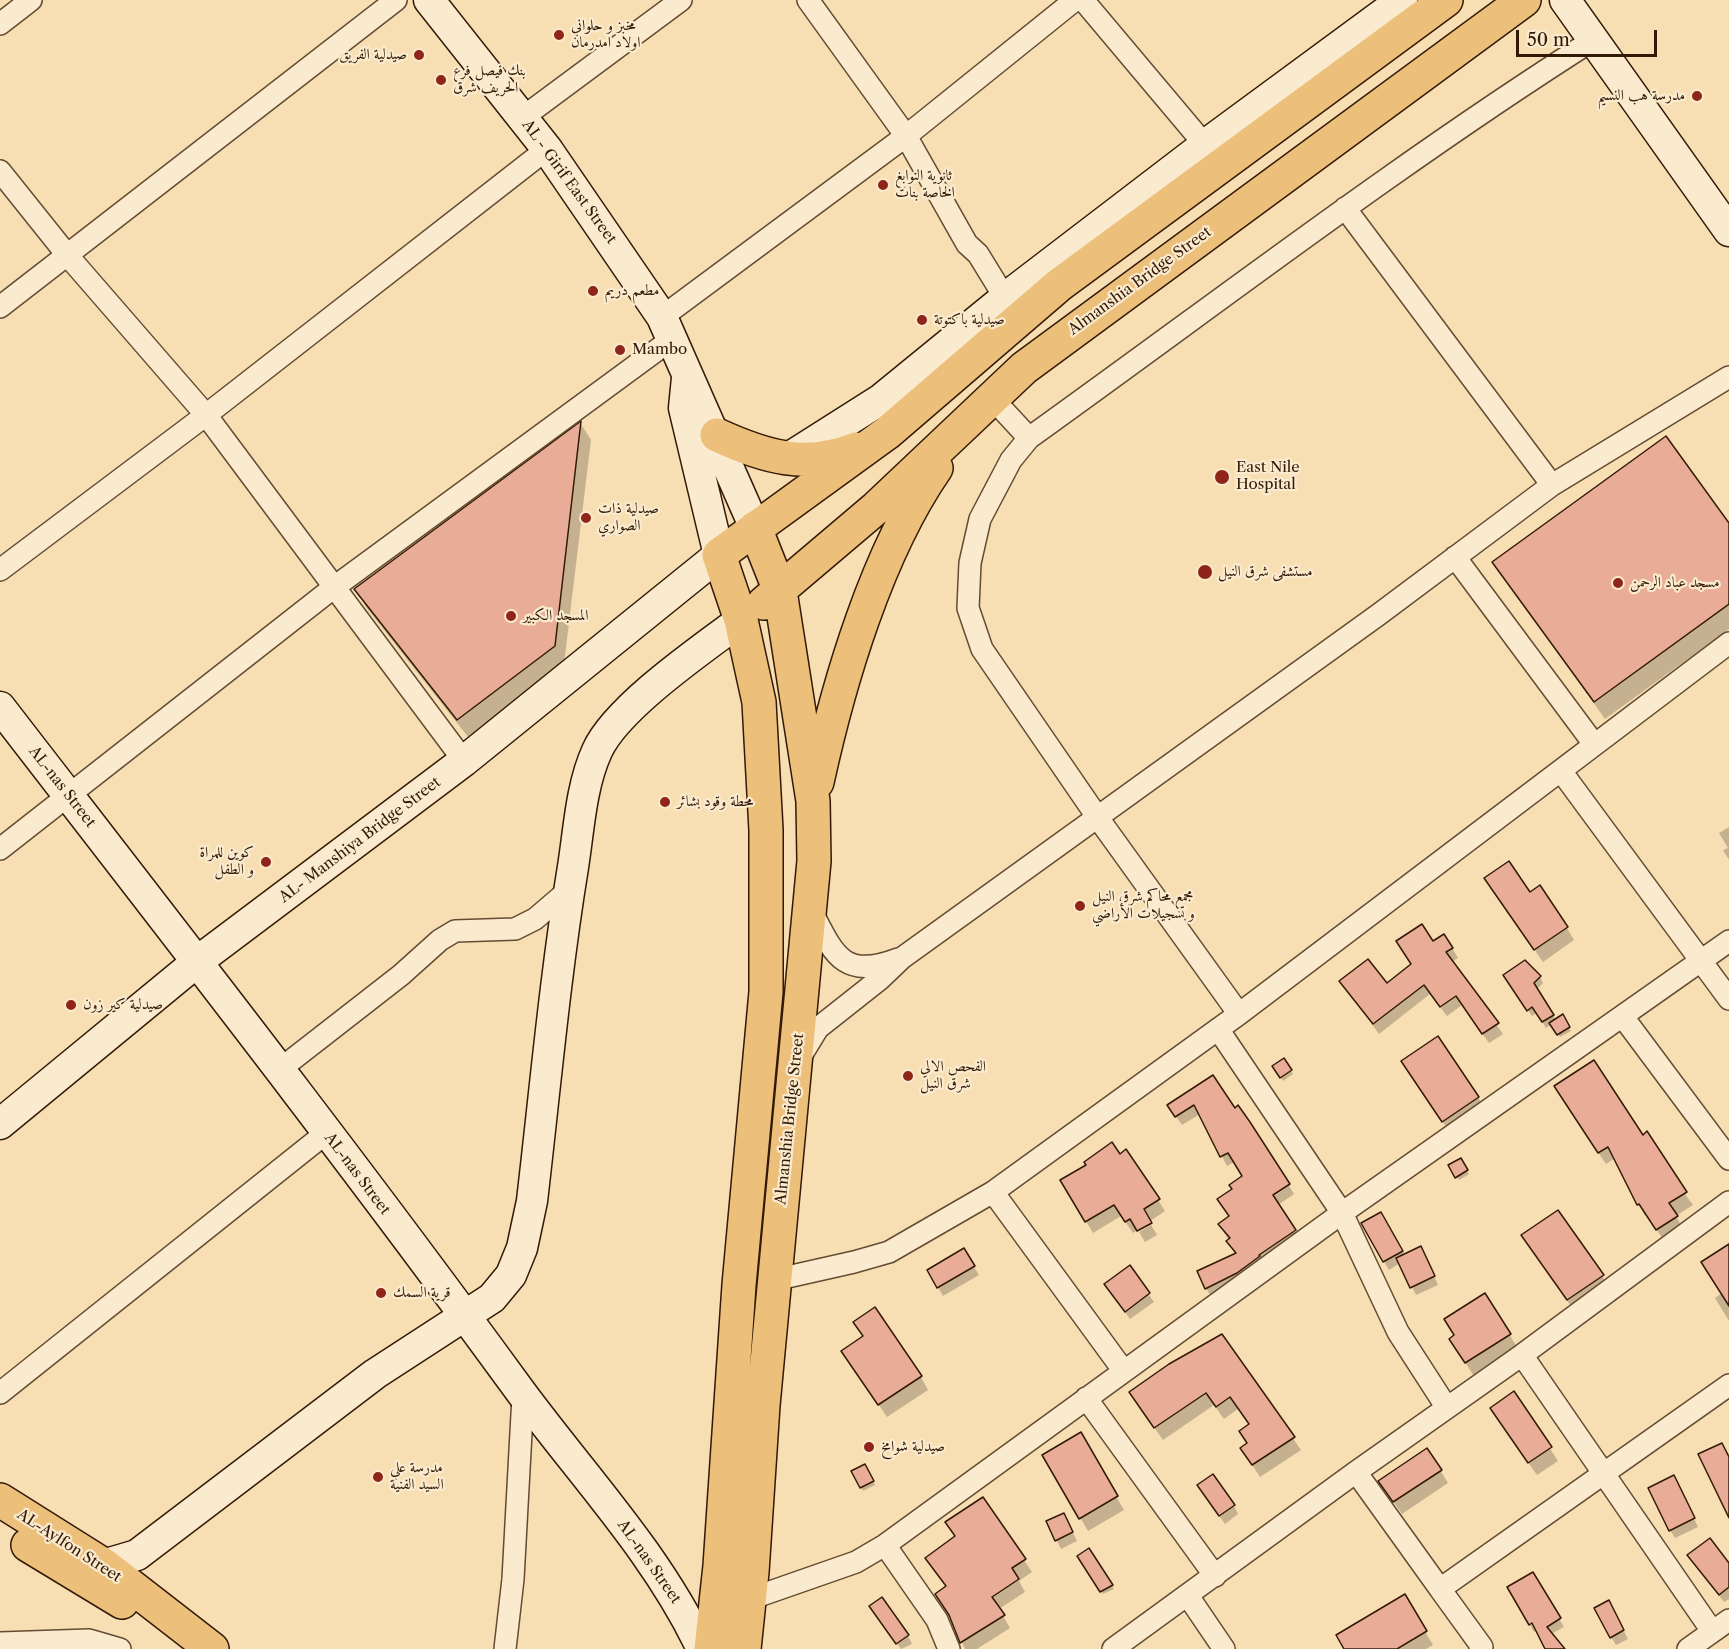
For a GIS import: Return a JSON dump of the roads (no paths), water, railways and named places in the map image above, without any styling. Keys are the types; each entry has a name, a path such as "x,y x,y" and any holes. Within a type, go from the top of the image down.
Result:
{"main road":[{"path":"711,1649 718,1589 740,1273 766,992 765,820 761,730 754,673 741,620 719,555 887,433 1059,285 1446,0"},
{"name":"Almanshia Bridge Street","path":"741,620 780,591 876,508 981,407 1078,326 1524,0"},
{"path":"813,801 830,724 851,653 890,553 904,521 927,481 981,407"},
{"path":"717,435 751,451 787,459 825,460 855,450 887,433"},
{"name":"Almanshia Bridge Street","path":"748,1632 774,1280 811,910 813,801 780,591 755,528"},
{"name":"AL-Aylfon Street","path":"0,1500 105,1566 203,1645"},
{"path":"0,1526 71,1573 203,1645"}],"street":[{"path":"0,24 31,0"},
{"path":"0,307 396,0"},
{"name":"AL - Girif East Street","path":"429,0 547,149 667,328 687,378 717,435 755,528"},
{"path":"522,118 681,0"},
{"path":"808,0 906,136 966,244 978,254 1005,298"},
{"path":"787,459 880,400 1005,298 1205,145 1402,0"},
{"path":"1565,0 1729,231"},
{"path":"0,849 667,328 1073,1 1205,145"},
{"path":"1239,1014 1098,818 982,649 968,608 970,562 980,519 1011,460 1029,438 1345,207 1532,78 1593,40"},
{"path":"0,570 206,415 547,149"},
{"path":"0,171 68,256 206,415 464,762"},
{"path":"1345,207 1551,485"},
{"path":"796,1064 818,1028 880,979 902,958 1098,818 1551,485 1729,377"},
{"path":"687,378 684,408 719,555"},
{"path":"981,407 1029,438"},
{"name":"AL- Manshiya Bridge Street","path":"0,1124 198,961 464,762 719,555"},
{"path":"1455,557 1594,744"},
{"path":"71,1573 105,1566 137,1555 375,1374 492,1298 511,1275 522,1248 532,1201 570,889 587,783 597,750 616,722 659,682 741,620"},
{"path":"774,1280 890,1252 993,1192 1239,1014 1729,643"},
{"name":"AL-nas Street","path":"0,707 198,961 523,1396 592,1483 661,1578 702,1649"},
{"path":"1561,771 1729,999"},
{"path":"279,1070 401,975 440,939 455,931 515,929 535,920 570,889"},
{"path":"811,910 834,951 852,966 865,968 880,966 902,958"},
{"path":"748,1632 885,1545 1342,1213 1729,941"},
{"path":"1623,1017 1729,1159"},
{"path":"1218,1029 1342,1213 1398,1332 1447,1407"},
{"path":"0,1393 326,1132"},
{"path":"993,1192 1123,1370"},
{"path":"1113,1649 1356,1472 1522,1355 1729,1202"},
{"path":"1522,1355 1603,1474 1720,1625 1688,1649"},
{"path":"1440,1589 1729,1385"},
{"path":"505,1649 514,1569 523,1396"},
{"path":"1086,1398 1215,1576"},
{"path":"1356,1472 1482,1648"},
{"path":"885,1545 937,1620 949,1649"},
{"path":"1188,1596 1224,1649"},
{"path":"0,1643 90,1640 120,1649"}],"place":[{"name":"مخبز و حلواني اولاد امدرمان","path":"559,35"},
{"name":"صيدلية الفريق","path":"419,55"},
{"name":"بنك فيصل فرع الحريف شرق","path":"441,80"},
{"name":"مدرسة هب النسيم","path":"1697,96"},
{"name":"ثانوية النوابغ الخاصة بنات","path":"883,185"},
{"name":"مطعم دريم","path":"593,291"},
{"name":"صيدلية باكتوتة","path":"922,320"},
{"name":"Mambo","path":"620,350"},
{"name":"East Nile Hospital","path":"1222,477"},
{"name":"صيدلية ذات الصواري","path":"586,518"},
{"name":"مستشفى شرق النيل","path":"1205,572"},
{"name":"مسجد عباد الرحمن","path":"1618,583"},
{"name":"المسجد الكبير","path":"511,616"},
{"name":"محطة وقود بشائر","path":"665,802"},
{"name":"كوين للمراة و الطفل","path":"266,862"},
{"name":"مجمع محاكم شرق النيل و تسجيلات الأراضي","path":"1080,906"},
{"name":"صيدلية كير زون","path":"71,1005"},
{"name":"الفحص الالي شرق النيل","path":"908,1076"},
{"name":"قرية السمك","path":"381,1293"},
{"name":"صيدلية شوامخ","path":"869,1447"},
{"name":"مدرسة علي السيد الفنية","path":"378,1477"}]}
